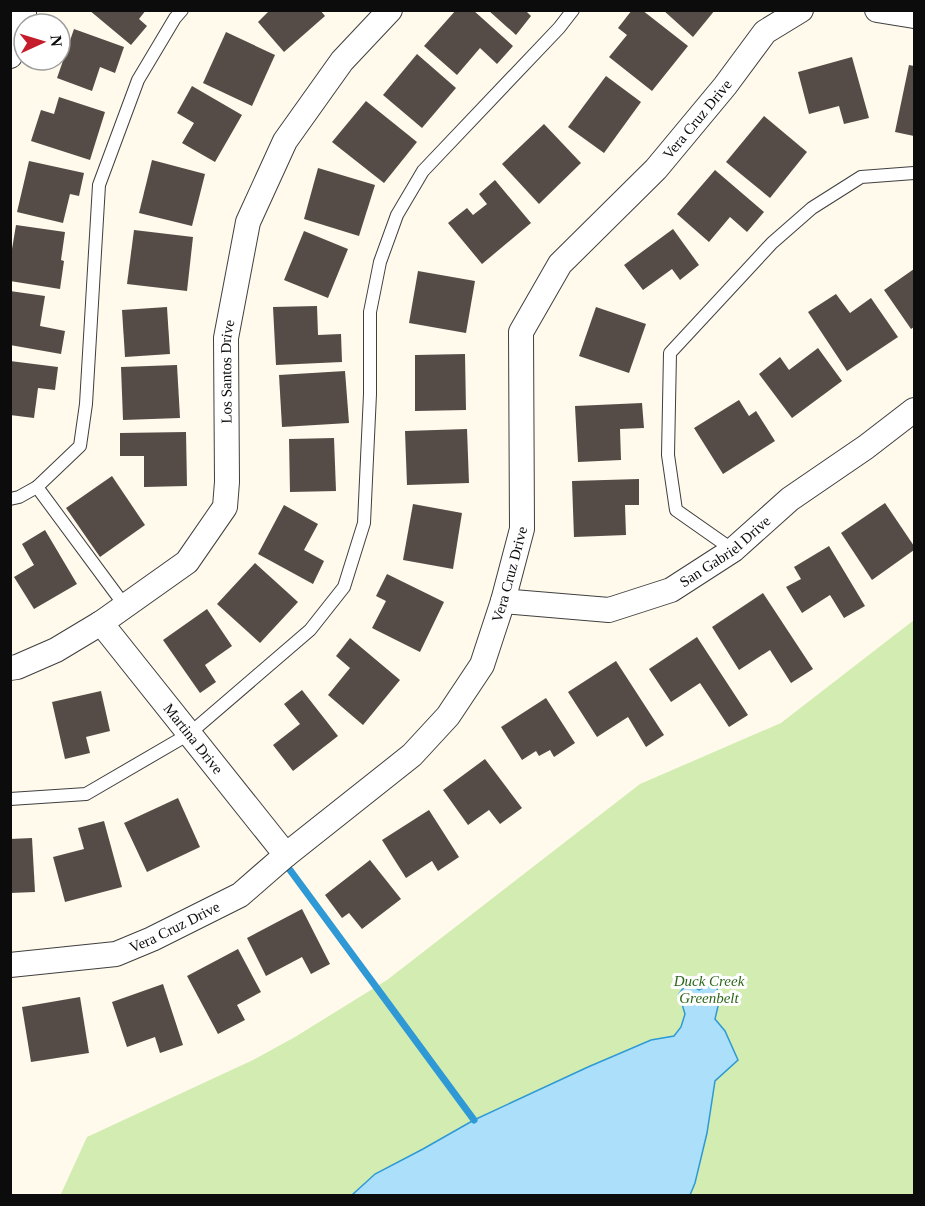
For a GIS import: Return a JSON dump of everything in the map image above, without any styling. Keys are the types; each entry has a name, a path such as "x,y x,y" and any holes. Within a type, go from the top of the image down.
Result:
{"street":[{"path":"10,56 24,10"},
{"name":"Los Santos Drive","path":"10,668 17,668 56,650 101,623 187,562 225,507 227,482 226,338 248,222 285,141 342,61 390,10"},
{"name":"Vera Cruz Drive","path":"10,965 116,954 152,939 240,895 286,855 412,755 448,717 482,665 503,601 522,529 521,332 560,264 656,169 725,86 765,32 801,10"},
{"path":"877,10 915,16"},
{"name":"San Gabriel Drive","path":"503,601 609,610 671,590 733,550 790,499 915,410"},
{"name":"Martina Drive","path":"101,623 286,855"}],"lane":[{"path":"10,499 19,497 37,487 80,446 86,404 99,185 138,80 182,10"},
{"path":"10,800 86,794 189,734 310,630 344,587 364,523 370,394 370,312 380,262 398,215 423,171 559,28 573,10"},
{"path":"733,550 676,510 668,455 670,353 772,243 812,208 861,177 915,173"},
{"path":"37,487 125,606"}],"green space":[{"name":"Duck Creek Greenbelt","path":"914,620 914,1195 60,1196 87,1137 253,1060 387,980 640,784 781,723"}],"water":[{"path":"687,983 699,990 707,986 717,988 719,1002 715,1019 725,1031 738,1060 715,1081 707,1133 690,1195 352,1195 375,1174 474,1120 651,1040 674,1036 681,1027 685,1014 679,994"}],"building":[{"path":"89,10 146,10 139,19 147,26 131,45"},
{"path":"270,10 320,10 325,16 284,52 258,22"},
{"path":"456,10 473,10 513,46 497,64 480,48 457,75 424,46"},
{"path":"488,10 529,10 527,12 531,16 516,35"},
{"path":"632,10 642,10 688,46 652,91 609,57 627,35 618,28"},
{"path":"663,10 715,10 693,37"},
{"path":"74,29 124,47 115,73 100,67 92,91 57,78 59,72 72,72"},
{"path":"226,32 275,55 252,106 203,83"},
{"path":"417,54 456,88 422,128 383,95"},
{"path":"852,57 869,118 844,124 839,106 809,114 798,72"},
{"path":"909,65 914,66 914,136 895,132"},
{"path":"606,76 641,102 604,153 568,127"},
{"path":"192,86 242,115 215,162 182,143 194,123 177,113"},
{"path":"59,97 105,112 90,160 31,141 41,110 54,114"},
{"path":"366,101 417,142 384,183 332,142"},
{"path":"764,116 807,152 770,198 726,162"},
{"path":"544,124 581,163 539,204 502,164"},
{"path":"152,160 205,174 192,226 139,213"},
{"path":"29,161 84,173 79,196 70,194 63,223 17,212"},
{"path":"318,168 375,185 359,236 304,219"},
{"path":"715,170 764,212 747,232 730,217 709,242 677,214"},
{"path":"495,180 531,223 482,264 448,223 467,208 473,215 487,204 479,194"},
{"path":"16,225 65,232 60,289 10,281 10,261"},
{"path":"673,229 699,265 680,280 672,269 643,290 624,265"},
{"path":"134,230 193,237 187,291 127,284"},
{"path":"304,231 348,249 328,298 284,280"},
{"path":"914,269 914,327 911,329 884,290"},
{"path":"418,271 475,281 466,333 409,323"},
{"path":"10,291 45,296 40,326 65,331 61,354 10,345"},
{"path":"836,294 850,313 871,298 898,337 847,371 808,312"},
{"path":"317,306 318,335 341,334 342,362 276,365 273,307"},
{"path":"167,307 170,354 125,357 122,310"},
{"path":"596,307 646,324 629,373 579,356"},
{"path":"818,348 842,381 792,418 759,374 780,357 789,370"},
{"path":"465,354 466,410 415,411 415,355"},
{"path":"10,361 58,367 55,390 38,388 34,418 10,415"},
{"path":"177,365 180,418 123,420 121,367"},
{"path":"345,371 349,423 282,427 279,375"},
{"path":"739,400 749,416 756,411 775,441 723,474 694,428"},
{"path":"642,403 644,428 620,429 621,460 578,462 575,406"},
{"path":"467,429 469,483 407,485 405,431"},
{"path":"186,432 187,486 144,487 144,456 120,456 120,433"},
{"path":"334,438 336,491 290,492 289,439"},
{"path":"112,476 145,525 100,557 66,508"},
{"path":"639,479 639,505 625,505 626,535 574,537 572,481"},
{"path":"885,503 914,546 914,550 872,580 841,533"},
{"path":"413,504 462,513 453,569 403,560"},
{"path":"284,505 318,524 304,550 324,561 313,584 258,554"},
{"path":"45,530 77,584 34,609 14,577 34,565 22,544"},
{"path":"829,546 865,606 844,618 830,595 802,613 786,587 801,579 794,567"},
{"path":"255,563 298,602 260,643 217,604"},
{"path":"387,574 444,602 420,652 372,628 386,601 376,596"},
{"path":"763,593 813,669 791,683 770,650 739,670 712,627"},
{"path":"207,609 232,646 205,665 216,682 200,693 163,640"},
{"path":"697,637 748,715 729,727 700,683 671,702 649,669"},
{"path":"350,638 400,680 363,725 328,695 350,668 336,656"},
{"path":"616,661 664,735 646,747 628,717 597,737 568,692"},
{"path":"302,690 338,736 293,771 273,745 300,724 284,704"},
{"path":"101,691 110,731 86,737 90,753 65,759 52,702"},
{"path":"546,698 575,743 554,757 550,750 539,756 536,751 522,760 501,727"},
{"path":"485,759 522,808 500,824 489,810 468,825 443,790"},
{"path":"178,798 200,847 147,872 124,823"},
{"path":"429,810 459,857 438,871 432,861 406,878 382,840"},
{"path":"104,821 122,887 65,902 53,857 84,849 78,828"},
{"path":"32,838 35,892 10,893 10,839"},
{"path":"370,860 401,899 362,929 349,913 342,918 325,895"},
{"path":"302,909 330,964 311,974 302,957 266,976 247,938"},
{"path":"238,949 261,992 237,1005 245,1020 218,1034 187,976"},
{"path":"163,984 183,1045 160,1053 155,1037 127,1047 112,1002"},
{"path":"80,997 89,1053 31,1062 22,1007"}],"waterway":[{"path":"290,870 474,1120"}]}
